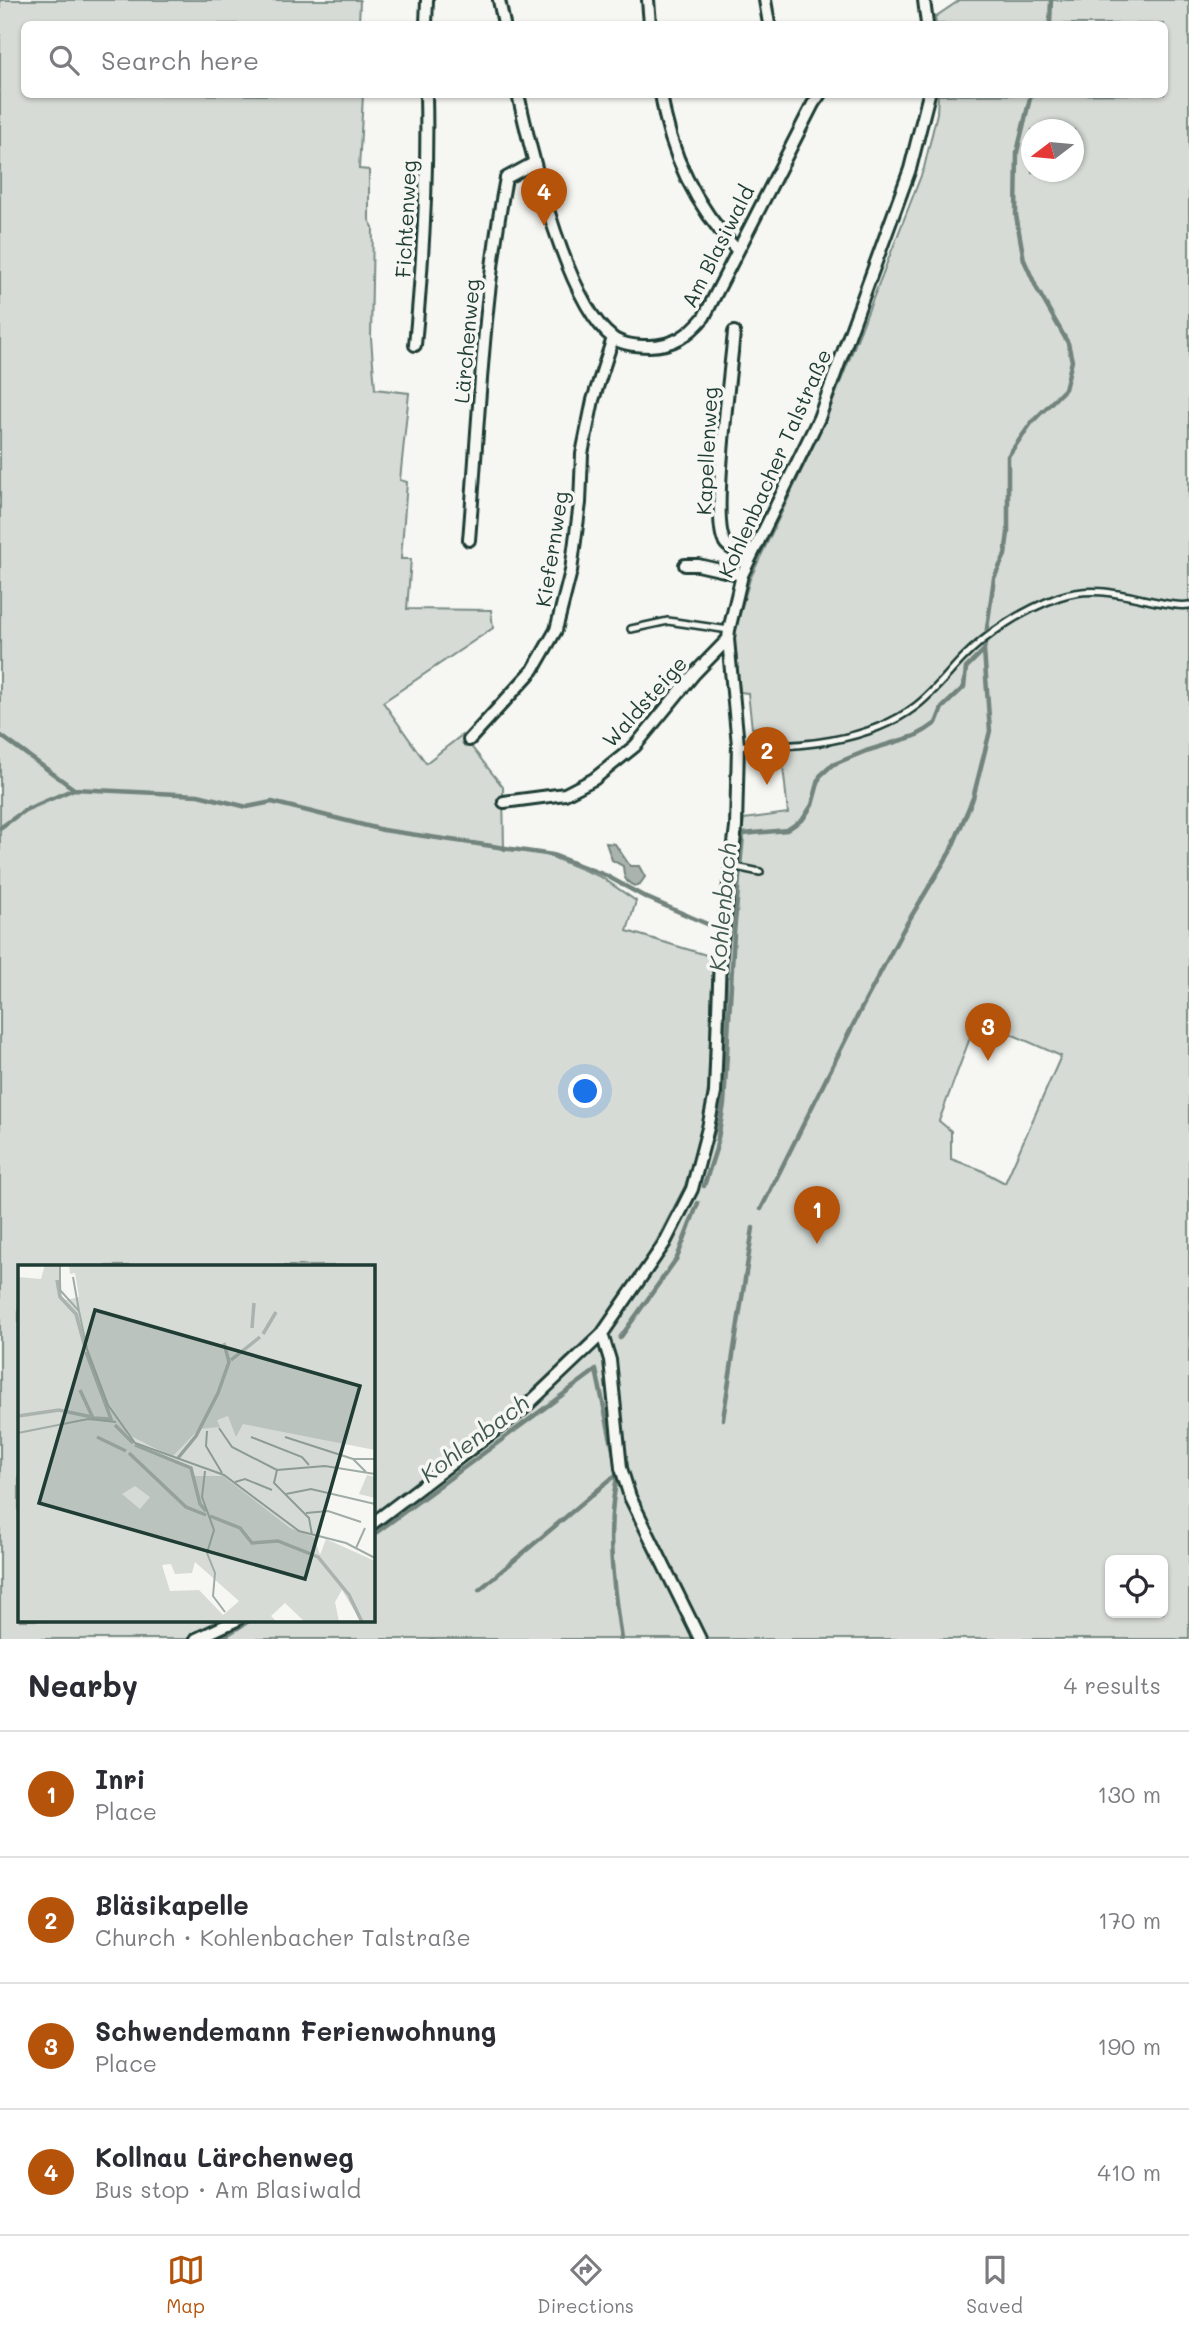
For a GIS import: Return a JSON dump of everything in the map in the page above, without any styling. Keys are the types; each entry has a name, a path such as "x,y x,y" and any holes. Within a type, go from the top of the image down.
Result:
{"street":[{"path":"426,21 427,0"},
{"path":"499,0 503,21"},
{"path":"648,0 650,21"},
{"path":"765,0 768,21"},
{"path":"923,0 926,21"},
{"name":"Fichtenweg","path":"415,345 426,225 426,98"},
{"path":"519,98 552,223 574,279 594,316 613,338"},
{"path":"662,98 678,161 715,227 737,250"},
{"name":"Kohlenbacher Talstraße","path":"374,1522 522,1410 602,1334 664,1244 692,1189 715,1093 720,958 734,867 738,745 728,634 742,575 819,418 910,169 928,98"},
{"name":"Am Blasiwald","path":"613,338 628,344 662,345 676,341 692,331 704,317 816,99"},
{"name":"Lärchenweg","path":"469,540 489,285 499,215 506,178 534,163"},
{"name":"Kapellenweg","path":"734,332 719,507 723,540 730,548 751,556"},
{"name":"Kiefernweg","path":"469,740 533,670 556,630 571,571 580,503 582,454 593,400 613,338"},
{"path":"685,565 698,565 742,575"},
{"name":"Waldsteige","path":"504,802 565,794 594,779 635,746 728,634"},
{"path":"602,1334 610,1360 621,1468 630,1497 700,1639"},
{"path":"196,1639 233,1622"}],"lane":[{"path":"738,745 769,747 832,741 891,721 915,707 939,686 980,642 996,631 1032,608 1083,590 1189,605"},
{"name":"Waldsteige","path":"631,629 668,621 728,634"},
{"path":"734,867 760,872"}],"shaded area":[{"path":"0,0 360,0 359,21 21,21 21,98 363,98 359,169 369,170 369,220 373,227 371,338 375,389 409,393 400,480 407,482 401,559 411,559 407,609 491,610 493,628 383,702 426,763 462,735 503,787 504,850 539,852 601,877 636,901 627,931 713,957 708,1089 703,1126 685,1186 610,1322 692,1189 716,1131 723,1096 730,912 744,819 788,813 781,747 769,747 766,726 752,728 748,693 740,692 734,635 750,579 826,419 924,168 938,98 1168,98 1168,21 936,21 935,17 960,0 1189,0 1189,1639 0,1639","holes":["977,1019 1061,1056 1005,1183 979,1169 951,1159 951,1131 939,1121"]},
{"path":"606,843 615,844 630,866 639,866 645,877 640,884 635,886 627,881 623,866 612,860"}],"waterway":[{"name":"Kohlenbach","path":"1050,21 1051,0"},
{"name":"Kohlenbach","path":"704,1186 716,1149 724,1104 743,834 787,830 803,819 812,805 820,776 832,765 926,730 936,723 942,708 964,687 966,668 984,650 994,578 1005,555 1008,533 1008,456 1032,422 1065,389 1072,361 1068,343 1024,260 1016,215 1017,152 1030,98"},
{"path":"761,1209 859,1013 903,930 950,852 973,798 990,731 984,650"},
{"path":"0,735 74,789"},
{"path":"0,828 25,810 74,789 198,795 247,807 272,802 383,830 553,855 605,875 645,897 714,927"},
{"name":"Kohlenbach","path":"620,1338 677,1258 698,1203"},
{"path":"723,1419 753,1228"},
{"path":"374,1534 596,1370 618,1473 479,1590"},
{"path":"618,1473 611,1535 621,1639"},
{"name":"Kohlenbach","path":"220,1639 247,1622"}],"place":[{"name":"Kollnau Lärchenweg","path":"544,226"},
{"name":"Bläsikapelle","path":"767,785"},
{"name":"Schwendemann Ferienwohnung","path":"988,1061"},
{"name":"Inri","path":"817,1244"}]}
